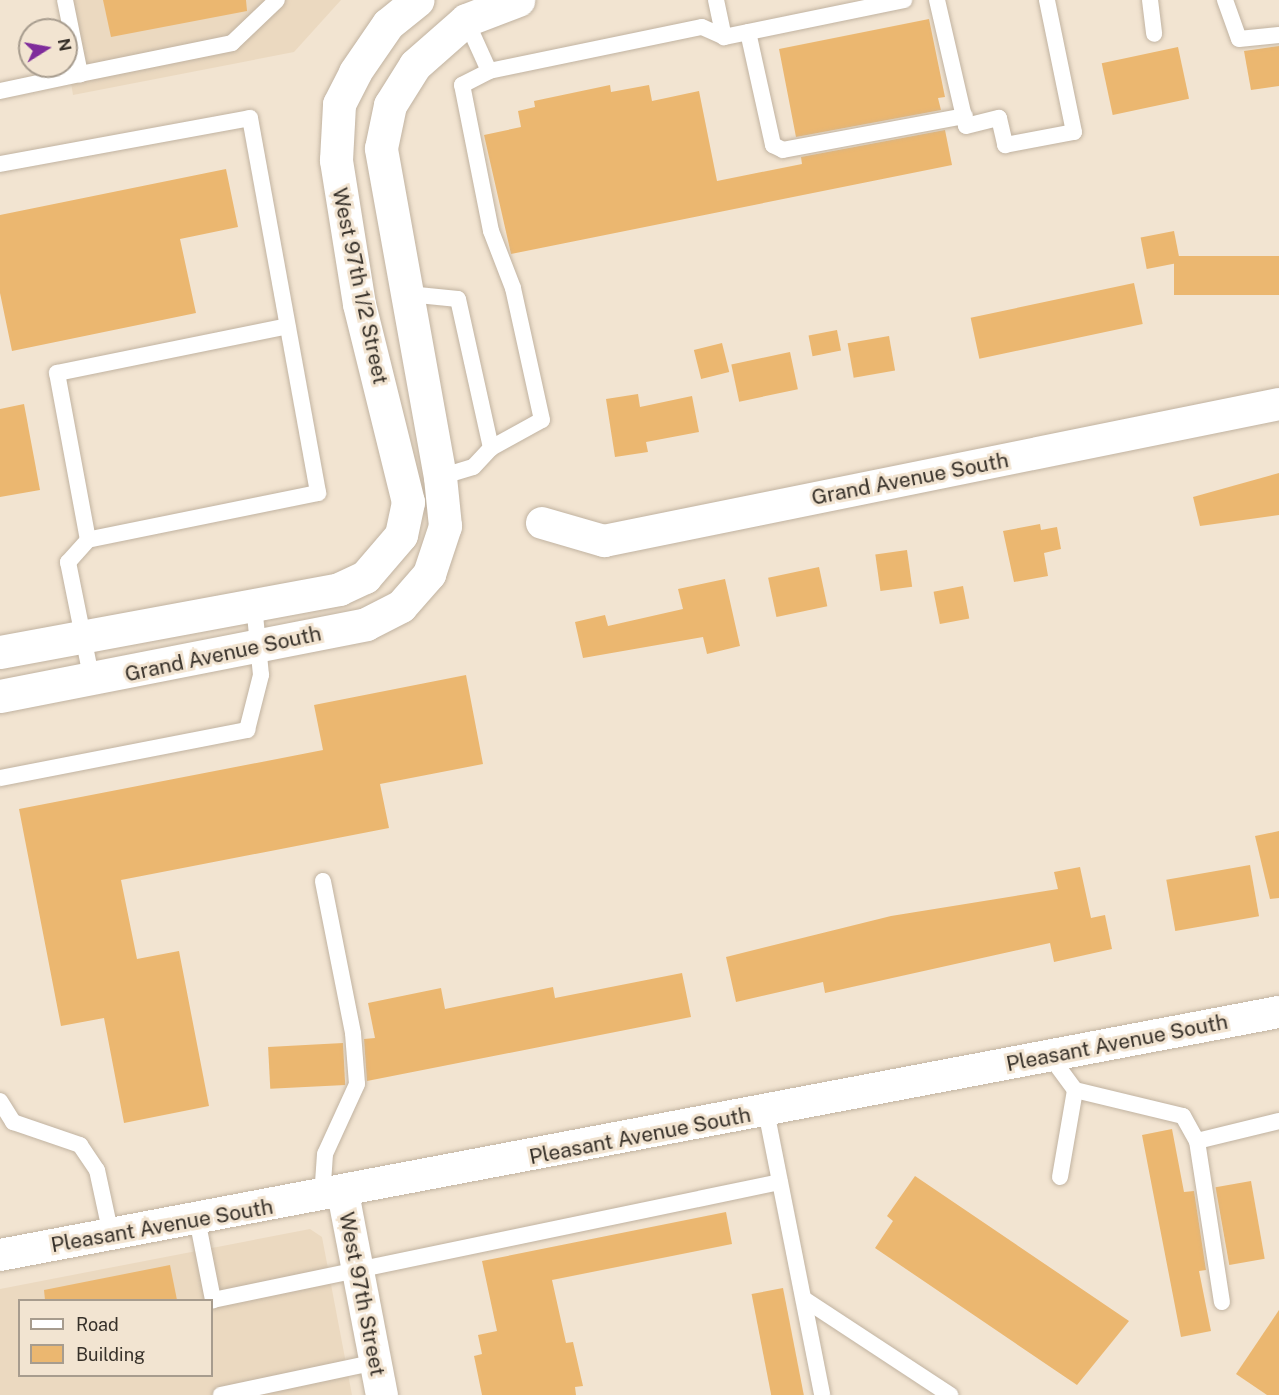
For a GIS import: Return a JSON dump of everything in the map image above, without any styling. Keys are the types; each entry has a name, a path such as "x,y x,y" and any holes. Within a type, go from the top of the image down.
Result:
{"street":[{"name":"West 97th 1/2 Street","path":"386,554 401,535 408,502 404,478 359,304 339,194 339,104 388,24 418,0"},
{"path":"466,20 518,0"},
{"name":"West 97th 1/2 Street","path":"429,574 445,526 440,477 381,148 390,105 415,65 466,20"},
{"path":"359,304 408,294"},
{"name":"Grand Avenue South","path":"542,523 604,541 1279,404"},
{"path":"404,478 440,477"},
{"name":"Grand Avenue South","path":"0,652 339,589 365,577 386,554"},
{"name":"Grand Avenue South","path":"0,696 92,681 366,624 401,606 429,574"},
{"name":"Pleasant Avenue South","path":"0,1255 332,1195 1279,1012"},
{"name":"West 97th Street","path":"332,1195 358,1268 382,1395"}],"lane":[{"path":"65,0 80,74"},
{"path":"0,91 232,43 277,0"},
{"path":"716,0 724,37"},
{"path":"937,0 966,126 999,118 1005,145 1074,132 1047,0"},
{"path":"1150,0 1154,34"},
{"path":"1225,0 1239,39 1279,35"},
{"path":"440,477 473,467 491,448 542,420 513,288 491,231 462,85 489,71 702,27 724,37 907,1"},
{"path":"466,20 489,71"},
{"path":"748,32 773,145 783,150 965,116"},
{"path":"0,164 250,118 318,493 88,540 69,562 92,681"},
{"path":"408,294 458,299 491,448"},
{"path":"88,540 57,373 287,326"},
{"path":"0,778 247,730 260,688 262,647 254,605"},
{"path":"323,881 353,1034 357,1084 325,1154 332,1195"},
{"path":"1050,1056 1075,1090 1184,1116 1197,1141 1222,1302"},
{"path":"1060,1177 1075,1090"},
{"path":"0,1101 13,1122 80,1144 97,1170 111,1235"},
{"path":"766,1112 822,1395"},
{"path":"1197,1141 1279,1121"},
{"path":"213,1300 780,1182"},
{"path":"197,1220 213,1299"},
{"path":"804,1299 950,1395"},
{"path":"221,1395 295,1387 376,1362"}],"shaded area":[{"path":"58,0 341,0 294,52 73,95 70,78 78,78 78,18 61,18"},
{"path":"310,1229 322,1237 352,1395 0,1395 0,1289"}],"building":[{"path":"103,0 246,0 247,11 111,37"},
{"path":"929,19 945,97 938,98 941,110 796,137 779,49"},
{"path":"1279,46 1279,86 1251,90 1244,51"},
{"path":"1178,47 1189,99 1113,115 1102,63"},
{"path":"610,85 611,92 649,85 652,101 699,91 717,181 802,164 801,157 945,130 952,165 511,254 484,135 521,127 518,111 535,107 534,101"},
{"path":"226,169 238,227 180,239 196,313 12,351 0,293 0,215"},
{"path":"1174,231 1180,262 1147,269 1141,237"},
{"path":"1174,256 1279,256 1279,295 1174,295"},
{"path":"1134,283 1143,324 979,359 971,318"},
{"path":"837,330 841,351 813,356 809,336"},
{"path":"889,336 895,370 854,378 848,343"},
{"path":"722,343 729,372 701,379 694,350"},
{"path":"790,352 798,389 739,402 731,364"},
{"path":"638,394 640,407 692,396 699,432 646,442 648,452 615,457 606,399"},
{"path":"24,404 40,490 0,497 0,409"},
{"path":"1279,473 1279,515 1200,526 1193,497"},
{"path":"1040,524 1041,530 1057,527 1061,549 1044,553 1048,576 1014,582 1003,531"},
{"path":"907,550 912,587 880,591 875,554"},
{"path":"819,567 827,606 776,617 768,578"},
{"path":"725,579 740,646 707,654 703,637 583,658 575,622 605,615 608,626 683,609 678,589"},
{"path":"963,586 969,618 940,624 934,592"},
{"path":"466,675 483,764 380,784 389,828 121,880 137,959 179,951 209,1106 124,1123 104,1018 61,1026 19,809 323,750 314,705"},
{"path":"1279,831 1279,898 1270,899 1255,836"},
{"path":"1250,865 1259,916 1175,931 1166,880"},
{"path":"1080,867 1091,918 1105,915 1112,949 1054,962 1050,943 825,993 823,982 736,1002 726,957 891,916 1058,889 1054,872"},
{"path":"682,973 691,1017 367,1081 364,1039 375,1038 368,1003 441,988 445,1009 553,987 555,998"},
{"path":"343,1043 345,1085 270,1089 268,1047"},
{"path":"1172,1129 1184,1192 1194,1191 1206,1270 1199,1271 1211,1331 1181,1337 1142,1135"},
{"path":"915,1176 1129,1321 1077,1385 875,1248 893,1221 887,1216"},
{"path":"1251,1181 1265,1259 1229,1265 1216,1187"},
{"path":"726,1212 732,1244 552,1280 566,1343 573,1342 583,1386 575,1387 576,1395 482,1395 474,1356 482,1354 478,1335 497,1331 482,1261"},
{"path":"170,1265 177,1299 45,1299 44,1290"},
{"path":"783,1288 804,1395 771,1395 752,1294"},
{"path":"1279,1310 1279,1395 1267,1395 1236,1374"}]}
